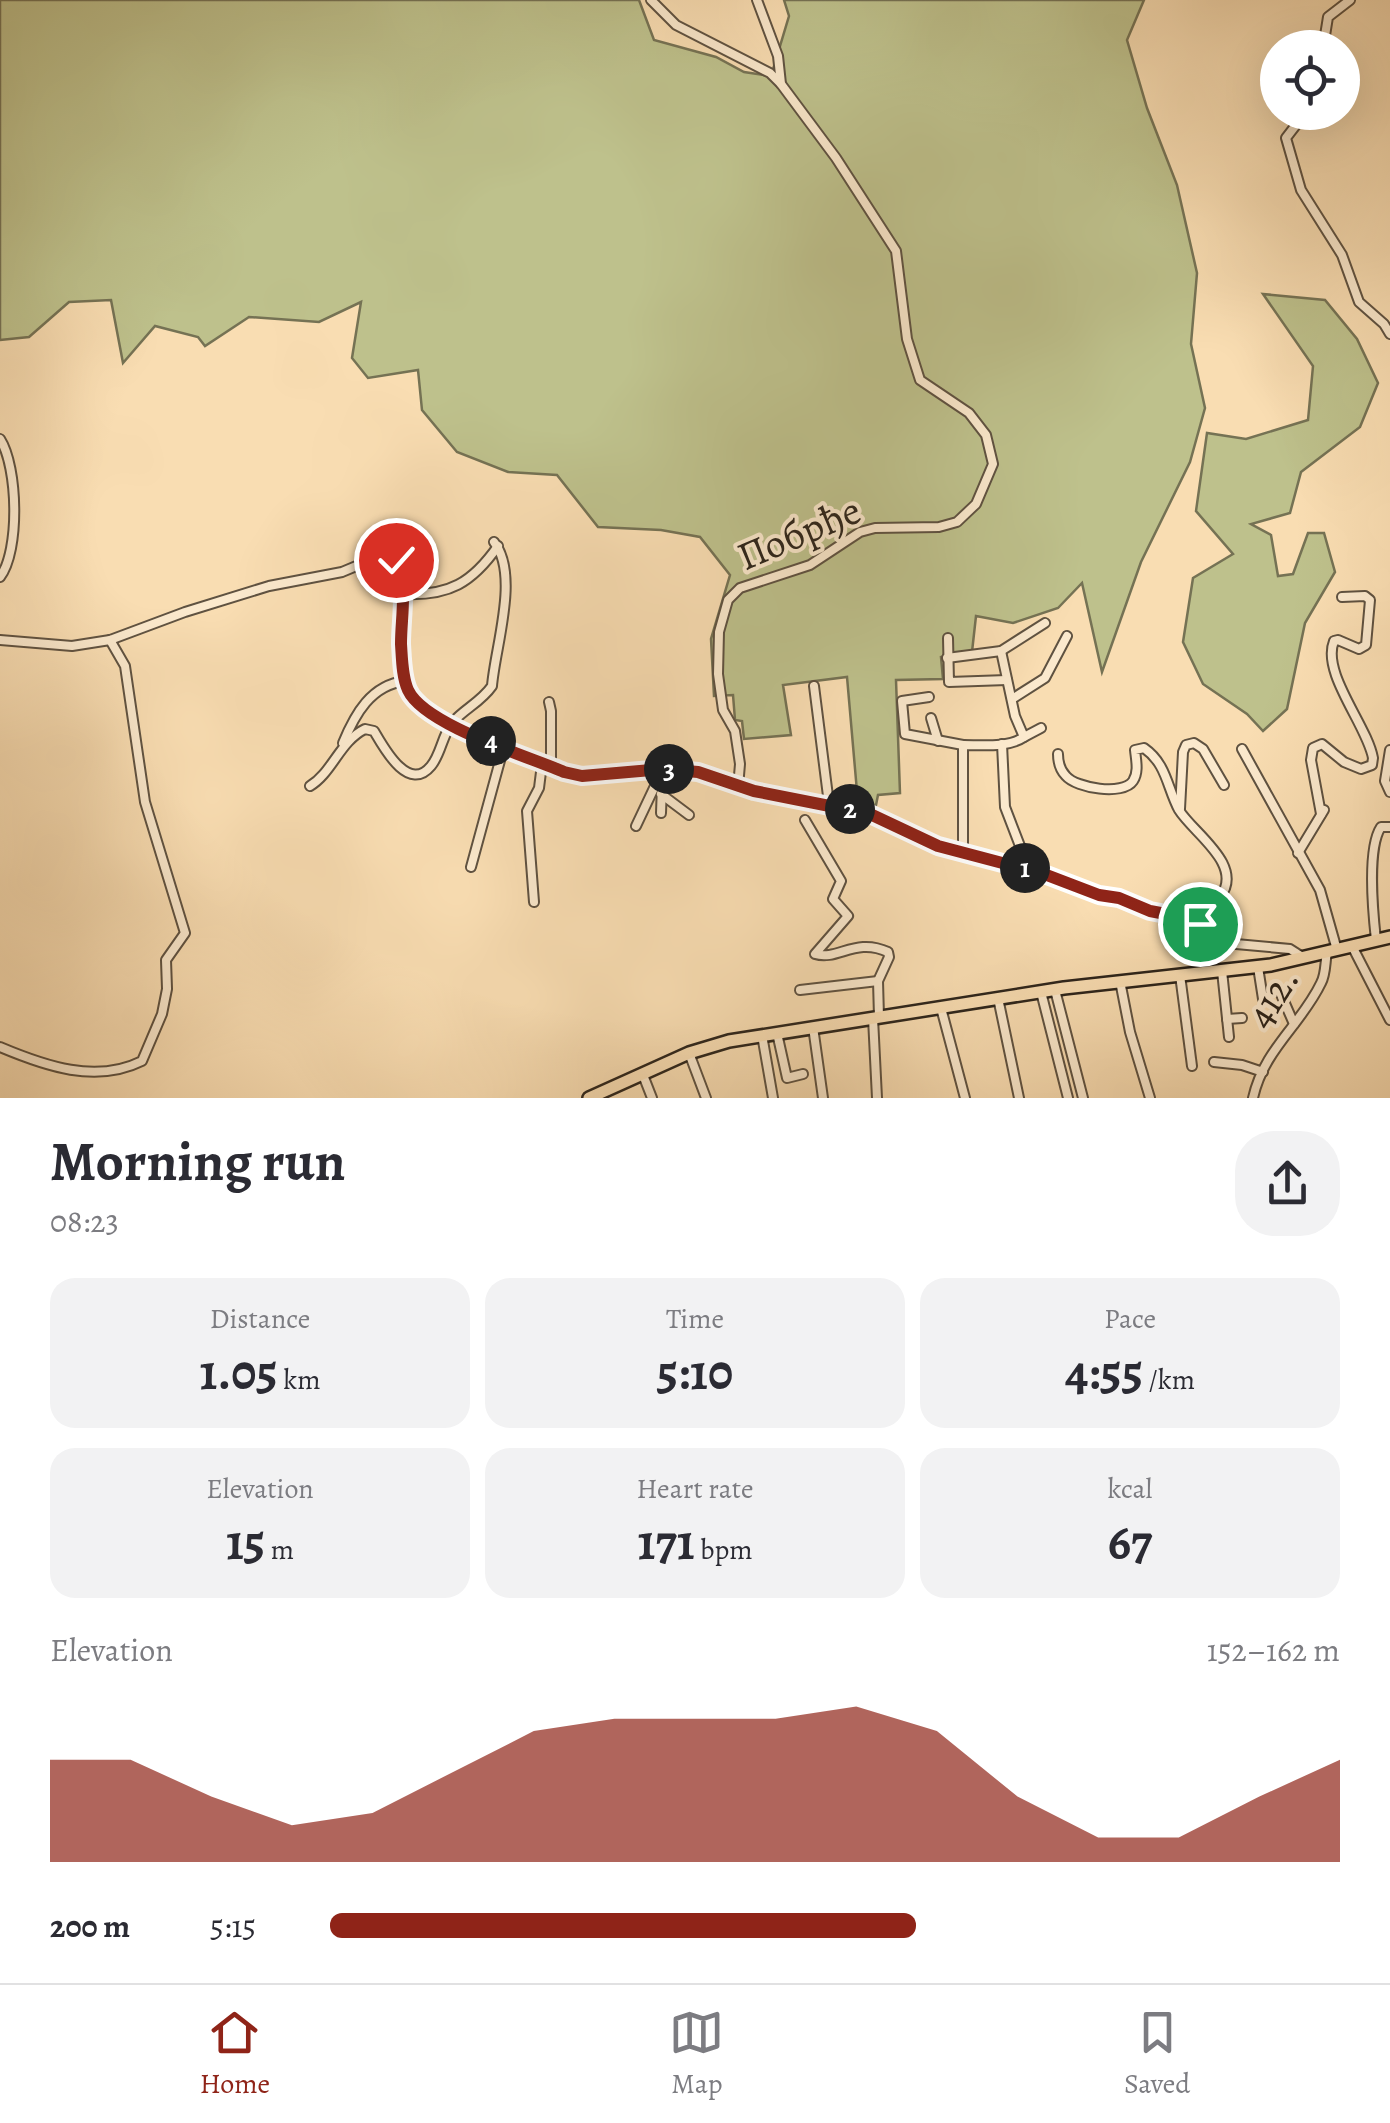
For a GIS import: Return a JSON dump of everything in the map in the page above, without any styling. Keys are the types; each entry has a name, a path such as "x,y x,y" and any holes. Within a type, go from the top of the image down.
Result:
{"main road":[{"path":"593,1097 690,1053 762,1036 1048,991 1258,967 1390,936"}],"street":[{"path":"651,0 676,25 770,73 782,84"},
{"path":"757,0 778,56 782,84"},
{"path":"1325,30 1328,17 1350,0"},
{"name":"Побрђе","path":"738,787 740,764 735,732 724,710 718,674 719,632 728,600 740,588 810,565 860,532 874,528 939,527 956,522 976,504 993,464 986,435 969,413 920,380 907,340 896,251 782,84"},
{"path":"1292,130 1286,138 1301,190 1342,256 1359,302 1390,334"},
{"path":"0,439 12,462 14,500 6,568 0,578"},
{"path":"342,747 360,730 370,730 397,766 409,772 423,772 432,765 450,724 480,702 492,686 504,607 503,569 496,544 479,571 448,590 430,596 404,594"},
{"path":"0,640 72,646 110,640 262,588 342,572 385,554 396,560 404,594 401,647 405,682 417,703 450,724 582,776 676,768 738,787 870,814 938,846 1022,868 1150,911 1192,919 1236,944 1290,949 1304,958"},
{"path":"1298,853 1323,811 1311,760 1312,748 1322,744 1344,762 1361,769 1372,765 1373,758 1331,651 1338,640 1358,649 1366,645 1371,607 1365,596 1342,596"},
{"path":"947,658 1001,651 1045,624"},
{"path":"1012,699 1045,678 1067,636"},
{"path":"948,638 949,682 1008,680"},
{"path":"0,1048 61,1070 124,1070 142,1062 162,1014 167,990 166,960 184,932 146,802 124,666 110,640"},
{"path":"1001,651 1024,737"},
{"path":"310,786 320,779 342,747 367,700 388,685 405,682"},
{"path":"814,686 829,804"},
{"path":"929,697 902,701 905,734 963,744 1002,744 1019,742 1040,728"},
{"path":"534,902 526,811 546,765 552,711 548,702"},
{"path":"930,718 938,741"},
{"path":"1180,811 1186,745 1194,743 1202,748 1224,785"},
{"path":"963,744 963,852"},
{"path":"1002,744 1005,807 1020,846 1022,868"},
{"path":"471,867 504,746"},
{"path":"1058,754 1062,770 1076,784 1121,788 1132,783 1137,769 1136,750 1144,748 1163,769 1180,811 1208,840 1226,868 1222,892 1200,911 1200,924"},
{"path":"1242,749 1322,895 1332,951"},
{"path":"1390,750 1385,780 1390,792"},
{"path":"662,812 662,784 676,768"},
{"path":"636,826 663,769"},
{"path":"660,794 690,815"},
{"path":"805,820 841,881 833,899 848,916 815,954 825,956 866,946 888,952 878,981 877,1098"},
{"path":"1376,940 1372,912 1376,840 1381,827 1390,827"},
{"path":"1352,946 1390,1020"},
{"name":"412.","path":"1253,1098 1280,1038 1324,980 1332,951"},
{"path":"1258,967 1264,999"},
{"path":"1222,971 1229,1037"},
{"path":"1180,976 1192,1066"},
{"path":"800,990 878,981"},
{"path":"1120,981 1150,1098"},
{"path":"1048,991 1068,1098"},
{"path":"1048,991 1083,1098"},
{"path":"1280,992 1294,1024"},
{"path":"998,998 1019,1098"},
{"path":"941,1008 965,1098"},
{"path":"1227,1020 1242,1018"},
{"path":"813,1027 823,1098"},
{"path":"777,1033 787,1078 803,1074"},
{"path":"762,1036 774,1098"},
{"path":"690,1053 706,1098"},
{"name":"412.","path":"1214,1062 1263,1072"},
{"path":"643,1074 652,1098"}],"green space":[{"path":"0,0 639,0 654,40 716,57 744,72 771,76 789,16 784,0 1144,0 1127,40 1147,108 1177,185 1197,273 1191,344 1205,408 1190,462 1141,562 1102,672 1082,583 1058,608 1013,623 976,616 972,652 941,657 943,679 896,680 900,793 878,795 875,810 858,803 847,677 783,685 791,735 744,739 742,721 735,720 733,695 714,696 711,639 730,575 700,537 661,530 598,527 557,475 508,472 457,452 422,410 418,370 368,378 352,358 361,302 319,322 249,317 205,346 198,337 155,326 123,363 111,300 69,302 29,337 0,340"},
{"path":"1263,294 1325,300 1357,339 1378,383 1360,427 1301,472 1290,513 1251,524 1271,535 1278,576 1293,574 1308,533 1324,533 1335,572 1305,623 1287,709 1263,731 1247,714 1203,684 1183,642 1193,578 1233,554 1196,511 1207,433 1246,439 1308,420 1313,366"}],"route":[{"path":"396,560 404,594 401,647 405,682 417,703 438,719 542,764 582,776 676,768 754,791 870,814 938,846 1044,874 1099,895 1200,924"}]}
